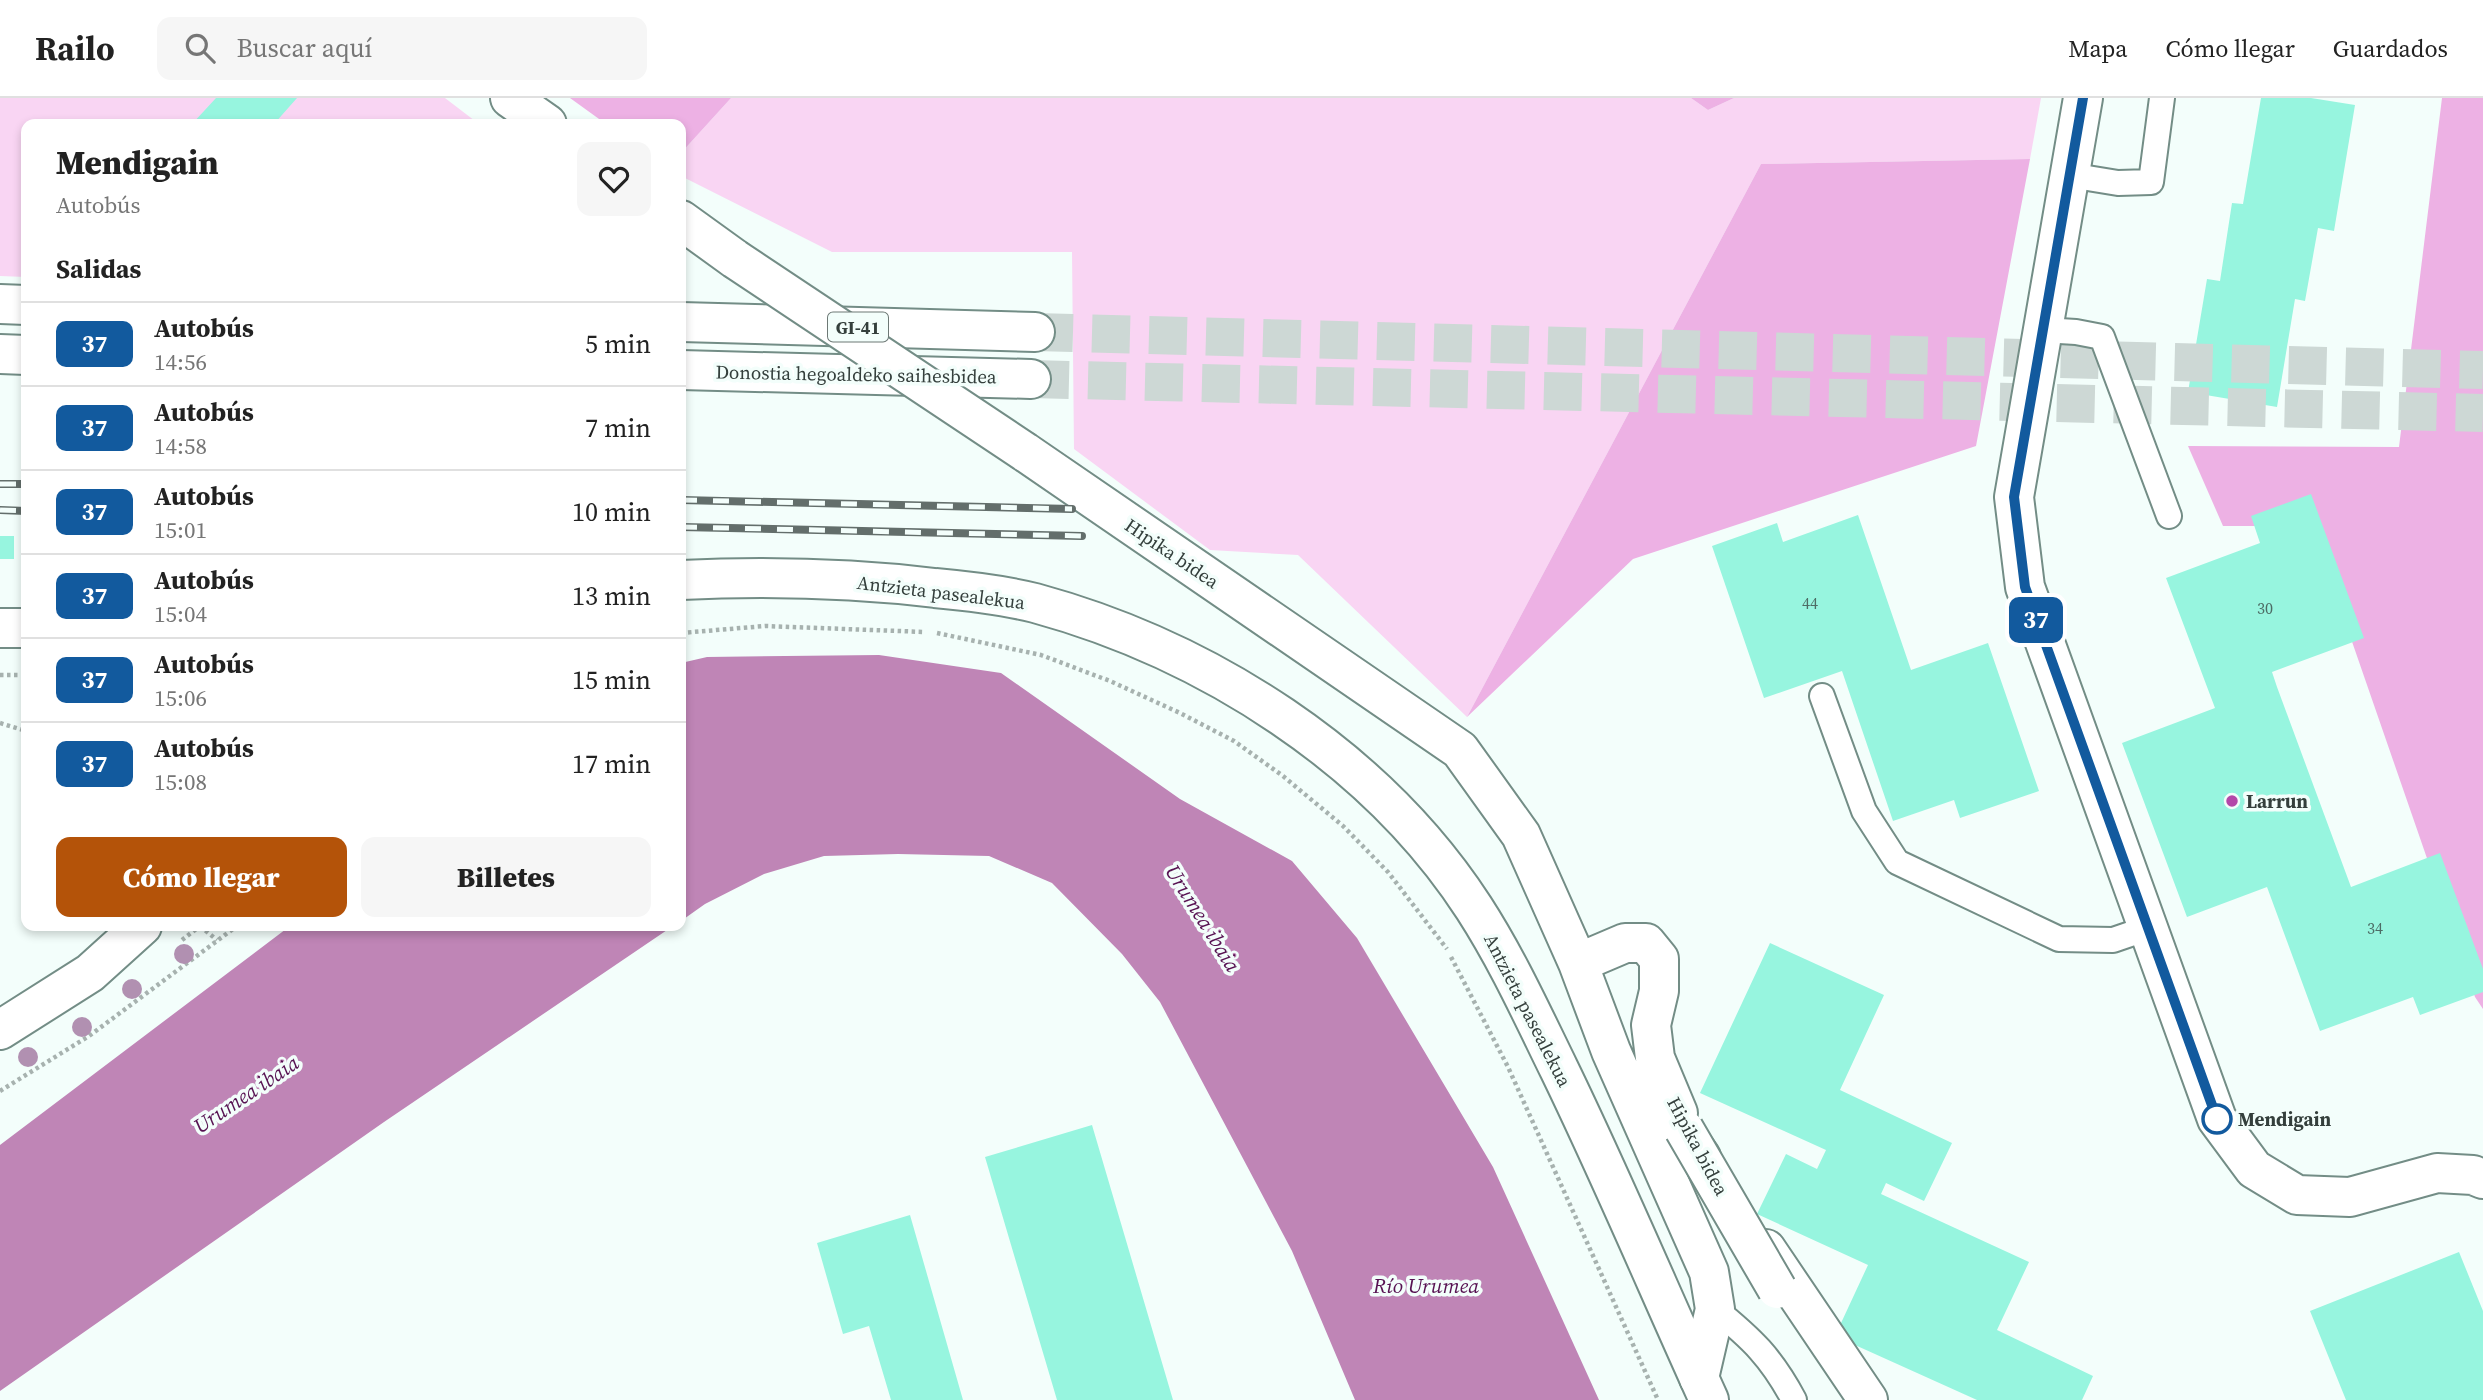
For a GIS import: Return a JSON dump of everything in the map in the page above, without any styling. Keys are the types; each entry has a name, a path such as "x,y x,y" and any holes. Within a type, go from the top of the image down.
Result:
{"street":[{"path":"510,98 540,119"},
{"path":"2083,98 2014,497 2025,587 2217,1119 2254,1169 2297,1195 2350,1197 2437,1173 2473,1175 2483,1179"},
{"name":"Hipika bidea","path":"686,224 1460,750 1521,835 1577,963 1611,1051 1709,1272 1714,1309 1704,1389"},
{"path":"0,304 21,305"},
{"name":"GI-41","path":"686,322 1035,332"},
{"path":"0,354 21,355"},
{"name":"Donostia hegoaldeko saihesbidea","path":"686,370 1031,379"},
{"name":"Antzieta pasealekua","path":"686,580 783,577 847,580 970,592 1032,603 1092,621 1150,644 1206,671 1268,708 1326,749 1381,796 1429,849 1472,905 1509,966 1575,1102 1704,1389"},
{"path":"0,628 21,628"},
{"path":"0,1030 90,973 136,931"},
{"path":"1577,963 1625,943 1646,943 1674,984 1663,1050"},
{"name":"Hipika bidea","path":"1659,959 1659,991 1651,1025 1655,1058 1684,1129 1842,1400"},
{"path":"1656,1093 1766,1248 1868,1400"}],"lane":[{"path":"2070,175 2118,183 2151,182 2162,98"},
{"path":"2043,330 2102,337 2169,516"},
{"path":"1822,696 1864,811 1897,862 2059,939 2113,940 2148,928"},
{"path":"1714,1309 1751,1338 1780,1373 1794,1400"}],"path":[{"path":"686,633 765,626 933,632 1041,655 1110,681 1180,713 1234,741 1283,776 1343,826 1388,872 1448,950 1508,1067 1658,1400"},
{"path":"0,675 21,676"},
{"path":"0,723 21,729"},
{"path":"206,931 218,940"},
{"path":"0,1091 89,1036 230,931"}],"shaded area":[{"path":"0,98 445,98 472,119 21,119 21,277 0,276"},
{"path":"570,98 731,98 686,148 686,119 599,119"},
{"path":"731,98 1691,98 1708,110 1734,98 2041,98 2030,159 1761,164 1467,717 1298,555 1210,550 1074,449 1072,252 832,252 686,179 686,148"},
{"path":"1691,98 1734,98 1708,110"},
{"path":"2442,98 2483,98 2483,1009 2475,997 2312,526 2223,526 2188,446 2399,447"},
{"path":"2030,159 1976,446 1633,559 1467,717 1761,164"}],"water":[{"name":"Río Urumea","path":"879,655 1001,673 1180,799 1292,861 1357,938 1493,1167 1599,1400 1355,1400 1292,1251 1160,1002 1122,954 1052,883 989,856 824,856 764,874 705,904 686,917 686,662 707,657"},
{"name":"Urumea ibaia","path":"283,931 666,931 384,1122 0,1391 0,1145"}],"building":[{"path":"216,98 297,98 278,119 197,119"},
{"path":"2261,98 2311,98 2355,105 2334,231 2318,228 2305,301 2295,299 2277,407 2188,392 2207,279 2220,281 2232,203 2243,204"},
{"path":"2311,494 2364,638 2272,672 2277,687 2351,887 2440,853 2483,969 2483,992 2420,1015 2413,997 2320,1031 2267,887 2187,917 2122,743 2215,708 2166,578 2260,543 2251,516"},
{"path":"1858,515 1911,670 1988,643 2039,791 1960,818 1954,800 1893,821 1842,671 1764,698 1712,546 1777,523 1783,542"},
{"path":"0,536 14,536 14,559 0,559"},
{"path":"1770,943 1884,995 1840,1090 1952,1143 1924,1201 1886,1183 1881,1194 2029,1262 1997,1330 2093,1376 2082,1400 1977,1400 1835,1336 1868,1265 1757,1214 1786,1154 1817,1169 1826,1150 1700,1093"},
{"path":"1092,1125 1173,1400 1057,1400 985,1157"},
{"path":"910,1215 963,1400 891,1400 869,1326 843,1334 817,1243"},
{"path":"2459,1252 2483,1311 2483,1400 2346,1400 2310,1311"}],"tunnel":[{"path":"1035,332 2483,370"},
{"path":"1031,379 2483,413"}],"railway":[{"path":"0,484 21,484"},
{"path":"686,500 1072,509"},
{"path":"0,510 21,511"},
{"path":"686,527 1082,536"}],"bus line":[{"name":"37","path":"2083,98 2014,497 2025,587 2217,1119"}],"place":[{"name":"Larrun","path":"2232,801"},
{"name":"Mendigain","path":"2217,1119"}]}
